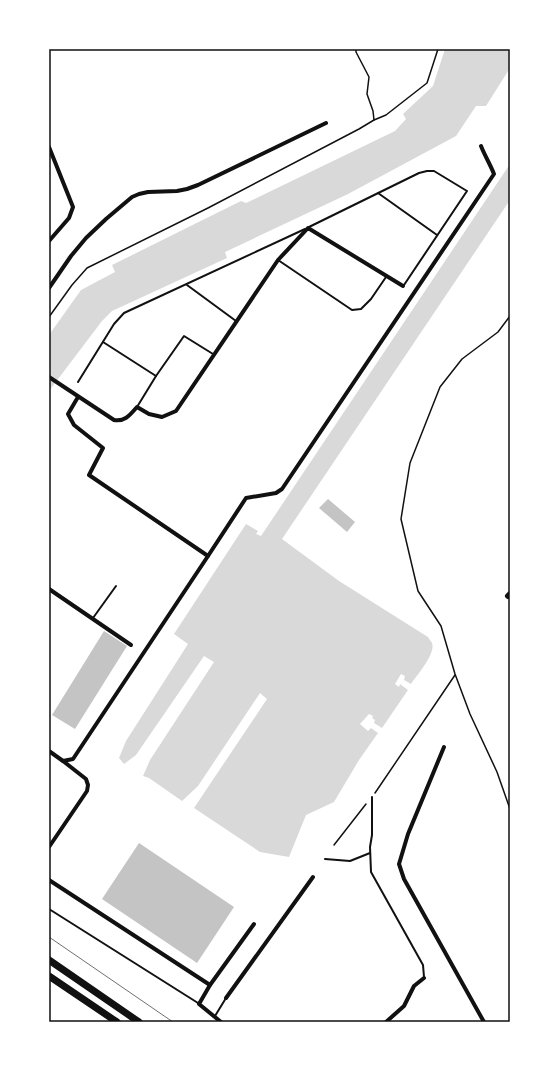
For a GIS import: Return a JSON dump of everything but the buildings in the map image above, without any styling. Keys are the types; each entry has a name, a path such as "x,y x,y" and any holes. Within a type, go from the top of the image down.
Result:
{"highway":[{"path":"49,960 139,1022"},
{"path":"49,976 117,1022"}],"street":[{"path":"49,288 71,256 86,238 132,197 148,192 177,191 198,185 326,123"},
{"path":"63,761 73,759 246,498 276,493 282,489 494,174 481,146"},
{"path":"49,147 73,207 69,218 49,241"},
{"path":"49,377 114,420 120,421 129,417 137,407 149,414 162,417 176,411 278,260 308,228 403,286"},
{"path":"78,396 68,414 74,425 103,448 89,475 208,556"},
{"path":"49,589 131,645"},
{"path":"444,747 408,834 399,864 404,878 484,1022"},
{"path":"49,751 86,779 88,784 87,791 49,847"},
{"path":"226,998 313,876"},
{"path":"49,880 210,985"},
{"path":"221,1022 199,1004 210,985 254,924"},
{"path":"386,1022 404,1006 414,986 424,978"}],"lane":[{"path":"78,382 114,324 124,313 308,228 419,173 434,171 467,191 403,286"},
{"path":"378,194 437,235"},
{"path":"278,260 352,310 361,309 371,299 387,276"},
{"path":"186,284 237,321"},
{"path":"137,407 156,376 184,336 214,355"},
{"path":"103,342 156,376"},
{"path":"92,619 116,586"},
{"path":"372,797 372,835 370,853 371,872 423,965 424,978"},
{"path":"325,859 350,861 370,853"},
{"path":"49,909 199,1004"},
{"path":"215,1017 226,998"}],"path":[{"path":"356,49 369,77 367,94 373,111 374,120"},
{"path":"49,317 72,285 87,268 208,208 386,115 428,82 438,49"},
{"path":"510,316 498,332 462,359 440,387 410,464 401,519 418,592 441,626 455,674 470,714 497,772 510,809"},
{"path":"334,845 372,797 455,674"}],"shaded area":[{"path":"445,49 510,49 510,68 486,106 476,106 456,136 348,194 225,252 227,258 112,311 102,321 49,391 49,335 81,290 115,272 112,265 241,201 246,203 395,131 406,119 403,114 433,86"},
{"path":"510,164 510,200 282,539 339,581 428,637 432,643 431,653 411,684 404,680 405,676 401,674 395,684 399,687 400,684 408,690 382,728 374,723 375,720 372,718 373,716 369,714 360,724 368,731 371,728 378,733 359,760 334,802 306,815 289,857 260,852 194,808 267,699 260,693 198,786 182,801 149,778 143,776 150,760 214,662 204,656 136,755 124,764 119,758 126,741 188,644 174,634 246,524 258,531 256,534 261,536"}],"tram line":[{"path":"49,937 173,1022"}]}
